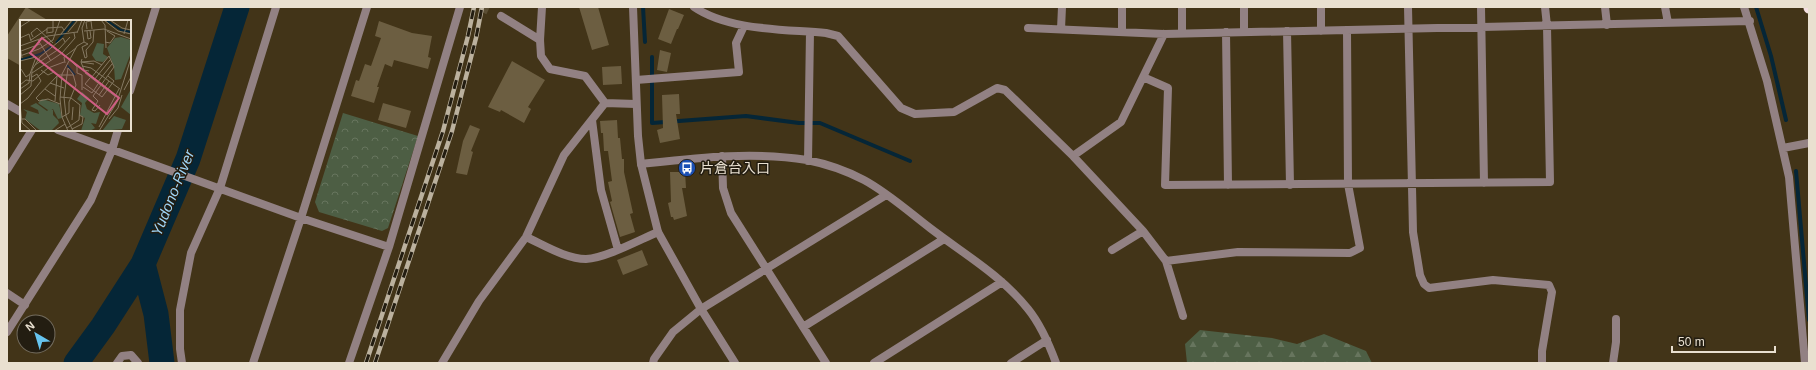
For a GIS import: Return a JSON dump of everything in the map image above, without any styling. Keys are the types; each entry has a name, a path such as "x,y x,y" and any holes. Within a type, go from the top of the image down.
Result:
{"street":[{"path":"131,88 156,7"},
{"path":"182,363 180,350 180,310 191,253 220,188 276,7"},
{"path":"253,363 368,7"},
{"path":"349,363 389,247 460,7"},
{"path":"542,7 540,40 541,56 550,69 585,76 605,103"},
{"path":"633,7 640,80 636,104 641,164 658,232 701,309 735,363"},
{"path":"694,7 719,19 744,26 826,33 838,36 893,100 901,108 915,114 954,112 997,88 1005,90 1074,156 1143,231 1166,261 1183,316"},
{"path":"1061,29 1062,7"},
{"path":"1122,7 1122,32"},
{"path":"1182,7 1182,32"},
{"path":"1244,7 1244,32"},
{"path":"1321,7 1321,31"},
{"path":"1408,7 1410,29 1413,232 1420,275 1424,284 1429,288 1492,277 1549,285 1552,292 1542,351 1542,363"},
{"path":"1481,7 1484,183"},
{"path":"1143,77 1168,88 1165,185 1550,182 1547,26 1545,7"},
{"path":"1605,7 1607,25"},
{"path":"1665,7 1668,23"},
{"path":"1744,7 1750,21 1767,81 1789,177 1805,363"},
{"path":"501,16 540,40"},
{"path":"1028,28 1164,34 1182,32 1482,28 1750,21"},
{"path":"640,80 739,72 736,43 744,26"},
{"path":"1166,261 1238,252 1350,253 1360,248 1348,184 1347,30"},
{"path":"1287,31 1290,184"},
{"path":"808,160 810,32"},
{"path":"1226,32 1228,185"},
{"path":"1074,156 1121,122 1164,34"},
{"path":"605,103 636,104"},
{"path":"442,363 479,301 526,237 564,155 605,103"},
{"path":"7,104 20,111"},
{"path":"592,120 601,190 618,250"},
{"path":"7,170 31,131"},
{"path":"61,131 301,218 389,247"},
{"path":"7,332 91,200 112,150 118,131"},
{"path":"1782,148 1809,143"},
{"path":"641,164 722,156 772,156 808,160 848,172 866,181 886,195 1002,282 1029,310 1047,340 1056,363"},
{"path":"722,156 723,188 731,212 826,363"},
{"path":"653,363 654,359 673,332 701,309 886,195"},
{"path":"1112,250 1143,231"},
{"path":"526,237 566,255 586,259 618,250 658,232"},
{"path":"803,327 944,239"},
{"path":"874,363 1002,282"},
{"path":"7,293 25,305"},
{"path":"1613,363 1616,342 1616,319"},
{"path":"1011,363 1047,340"},
{"path":"117,363 122,356 131,355 138,363"}],"green space":[{"path":"343,113 418,136 388,228 382,231 319,212 315,202"},
{"path":"1200,330 1272,338 1297,344 1324,334 1366,351 1372,363 1187,363 1185,344"}],"building":[{"path":"26,7 47,20 20,20 20,65 7,58 7,36"},
{"path":"579,7 598,7 609,45 592,50"},
{"path":"669,9 684,15 671,44 658,39"},
{"path":"379,21 412,33 432,36 428,57 431,58 428,69 394,60 392,67 385,64 377,87 379,87 374,103 351,96 356,80 359,81 365,64 371,66 381,38 375,36"},
{"path":"660,50 671,53 667,72 657,70"},
{"path":"512,61 545,80 528,107 531,109 524,123 501,110 500,112 488,107"},
{"path":"621,66 622,84 603,85 602,67"},
{"path":"679,94 680,114 676,114 680,139 660,143 657,130 663,128 662,95"},
{"path":"383,103 411,111 406,128 378,120"},
{"path":"617,120 618,138 620,138 622,159 624,159 624,172 633,213 630,214 635,232 620,237 610,202 612,201 608,182 612,181 608,151 604,151 603,133 601,133 600,121"},
{"path":"470,125 480,129 471,151 473,152 467,175 456,173 463,141"},
{"path":"670,172 685,172 686,188 682,188 687,216 674,220 673,217 671,217 668,203 671,202"},
{"path":"642,250 648,265 623,275 617,260"}],"waterway":[{"name":"Yudono-River","path":"76,363 103,326 143,264 188,159 237,7"},
{"path":"643,7 645,42"},
{"path":"1756,7 1771,56 1786,120"},
{"path":"652,57 652,123 746,116 799,123 820,123 910,161"},
{"path":"1796,171 1809,320"},
{"path":"143,264 156,314 162,363"}],"tunnel":[{"path":"481,7 491,12"}],"railway":[{"path":"366,363 443,131 468,36 474,7"},
{"path":"375,363 452,131 476,38 482,7"}],"place":[{"name":"片倉台入口","path":"687,168"}]}
